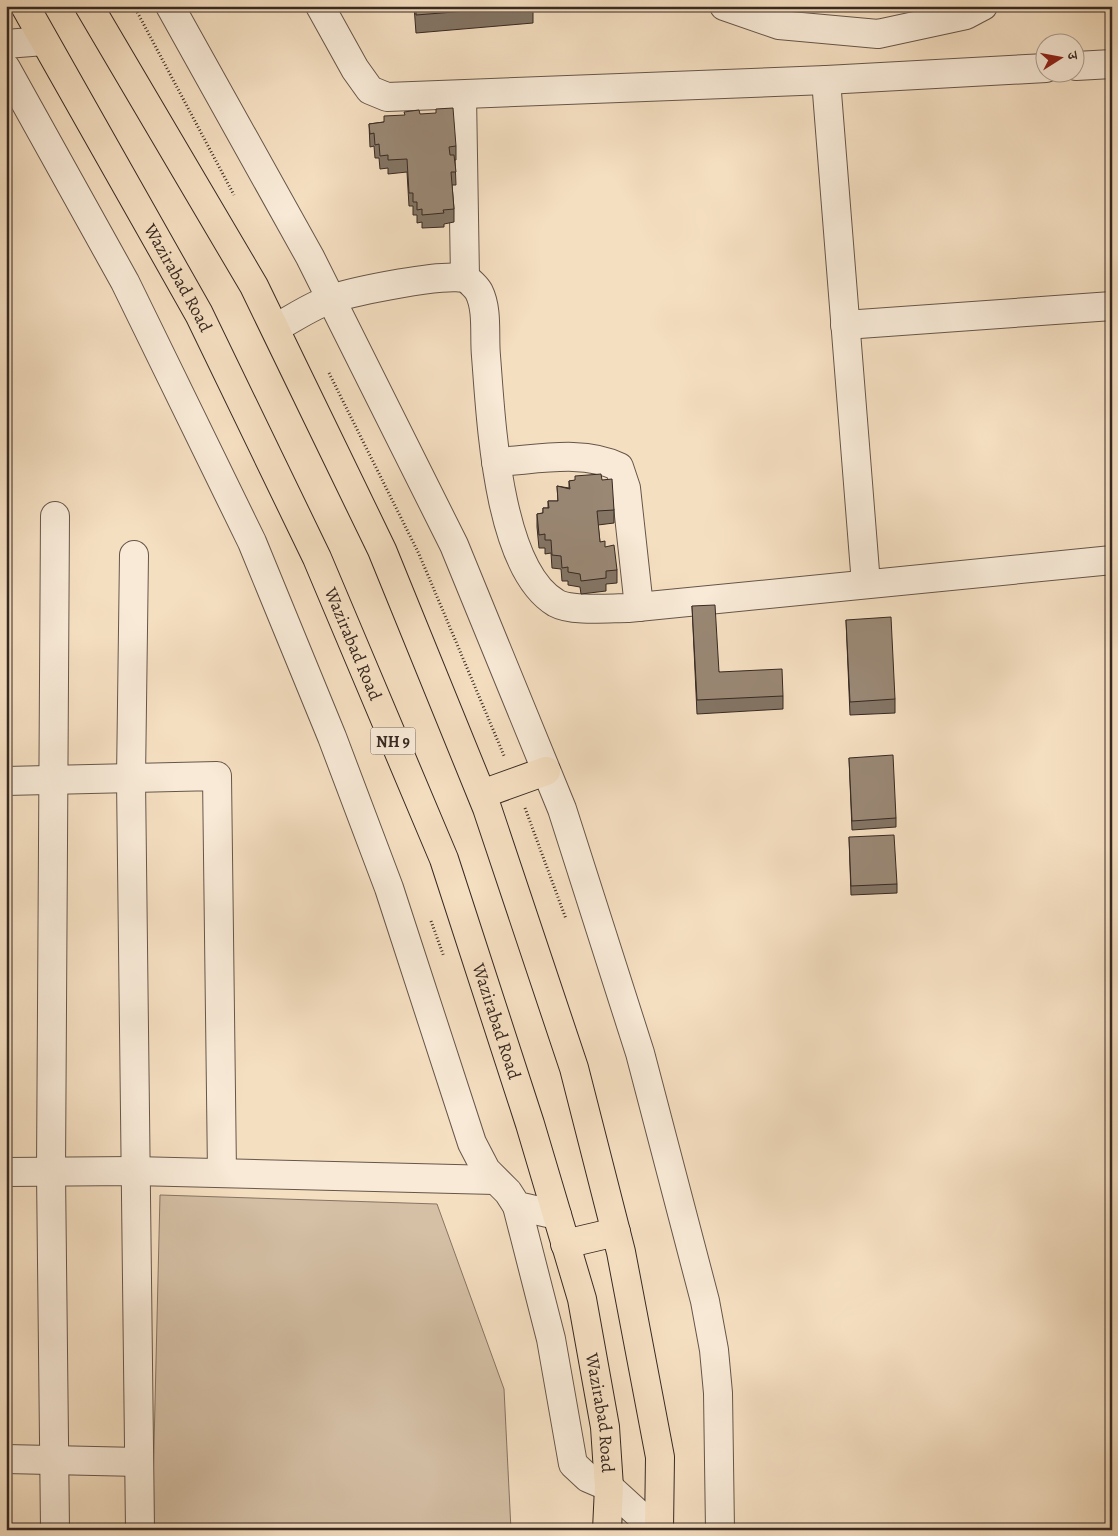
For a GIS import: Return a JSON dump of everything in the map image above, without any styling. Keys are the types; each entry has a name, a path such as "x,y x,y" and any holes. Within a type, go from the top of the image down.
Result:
{"highway":[{"name":"Wazirabad Road","path":"25,6 199,314 317,558 444,859 557,1215 584,1308 605,1427 609,1487 607,1530"},
{"path":"89,6 254,286 275,328 382,550 482,794 574,1068 616,1232 660,1457 658,1530"},
{"path":"482,794 546,771"},
{"path":"565,1244 616,1232"}],"street":[{"path":"170,6 332,299 454,545 562,809 640,1053 705,1301 714,1350 718,1393 720,1530"},
{"path":"320,6 355,69 370,90 387,97 462,95 622,86 826,80 1036,69"},
{"path":"724,6 779,25 878,34 966,15 984,6"},
{"path":"6,44 44,41"},
{"path":"1086,65 1112,64"},
{"path":"6,68 125,282 252,542 332,737 389,888 472,1144 479,1159 495,1180 508,1192 517,1206 551,1339 573,1464 588,1478 609,1487 658,1530"},
{"path":"826,80 866,584"},
{"path":"462,95 466,278"},
{"path":"275,328 332,299 414,281 450,277 466,278 479,291 484,314 496,462 512,533 520,556 541,591 558,604 573,607 639,607 1112,560"},
{"path":"845,325 1112,306"},
{"path":"496,462 585,458 604,460 619,467 626,488 639,607"},
{"path":"54,1530 51,1172 55,781 55,516"},
{"path":"134,555 131,779 134,1172 140,1530"},
{"path":"6,781 217,776 222,1173"},
{"path":"6,1172 222,1173 495,1180"},
{"path":"517,1206 557,1215"},
{"path":"6,1458 139,1462"}],"shaded area":[{"path":"160,1195 437,1204 504,1389 511,1530 152,1530"}],"building":[{"path":"416,6 530,6 416,15"},
{"path":"453,108 456,146 449,147 450,155 454,155 456,172 451,172 454,209 443,210 444,213 422,215 422,209 417,210 417,202 413,202 413,193 409,193 407,159 388,160 388,155 380,156 379,144 375,145 374,133 370,134 369,124 384,122 384,116 405,115 404,112 419,110 420,114 436,113 436,109"},
{"path":"601,474 602,480 612,479 614,510 597,511 600,542 605,541 605,547 614,545 617,570 606,571 606,578 581,581 580,574 568,572 568,567 562,568 561,556 552,555 551,540 545,540 545,534 539,535 537,514 543,513 543,508 549,508 548,501 558,501 557,486 570,489 569,481 575,480 575,476"},
{"path":"715,605 719,672 782,669 783,696 697,700 692,606"},
{"path":"891,617 895,699 850,702 846,620"},
{"path":"893,755 896,818 852,821 849,758"},
{"path":"894,835 897,884 851,886 849,837"}]}
